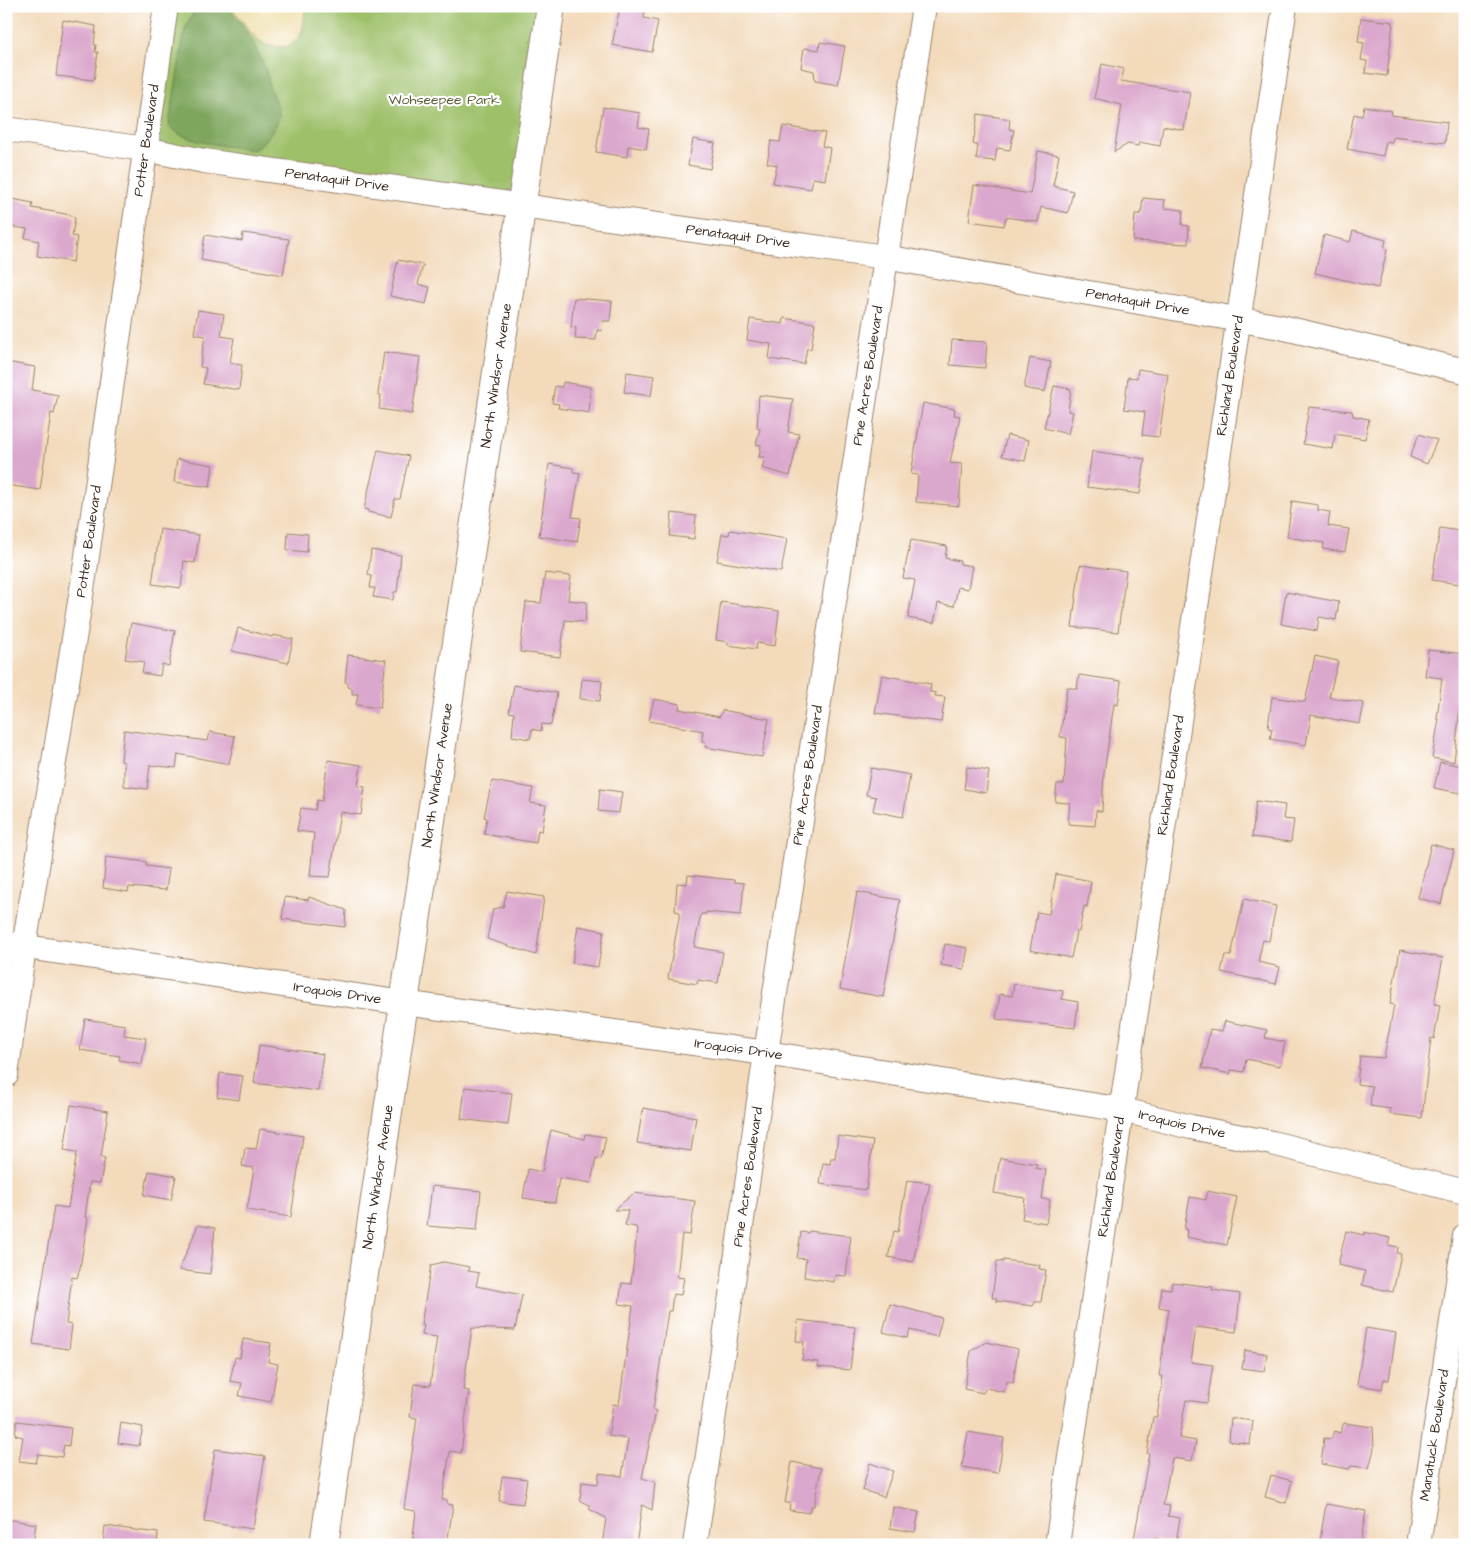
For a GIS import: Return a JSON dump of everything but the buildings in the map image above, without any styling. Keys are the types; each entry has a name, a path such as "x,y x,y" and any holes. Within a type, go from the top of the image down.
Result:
{"street":[{"name":"Potter Boulevard","path":"6,1075 15,946 84,577 166,6"},
{"name":"North Windsor Avenue","path":"324,1545 551,6"},
{"name":"Pine Acres Boulevard","path":"695,1545 766,1053 924,6"},
{"name":"Richland Boulevard","path":"1057,1545 1123,1110 1285,6"},
{"name":"Penataquit Drive","path":"6,129 145,149 204,161 885,257 1281,327 1465,371"},
{"name":"Iroquois Drive","path":"15,946 404,1003 766,1053 1123,1110 1272,1144 1465,1192"},
{"name":"Manatuck Boulevard","path":"1418,1545 1465,1236"}],"green space":[{"name":"Wohseepee Park","path":"166,6 552,6 522,207 145,149"},
{"path":"197,6 220,6 233,14 251,39 267,74 271,93 278,107 279,118 268,136 253,150 195,140 175,131 169,125 185,29"}],"sand":[{"path":"229,6 304,6 304,22 300,36 290,45 283,47 268,45 255,37"}]}
